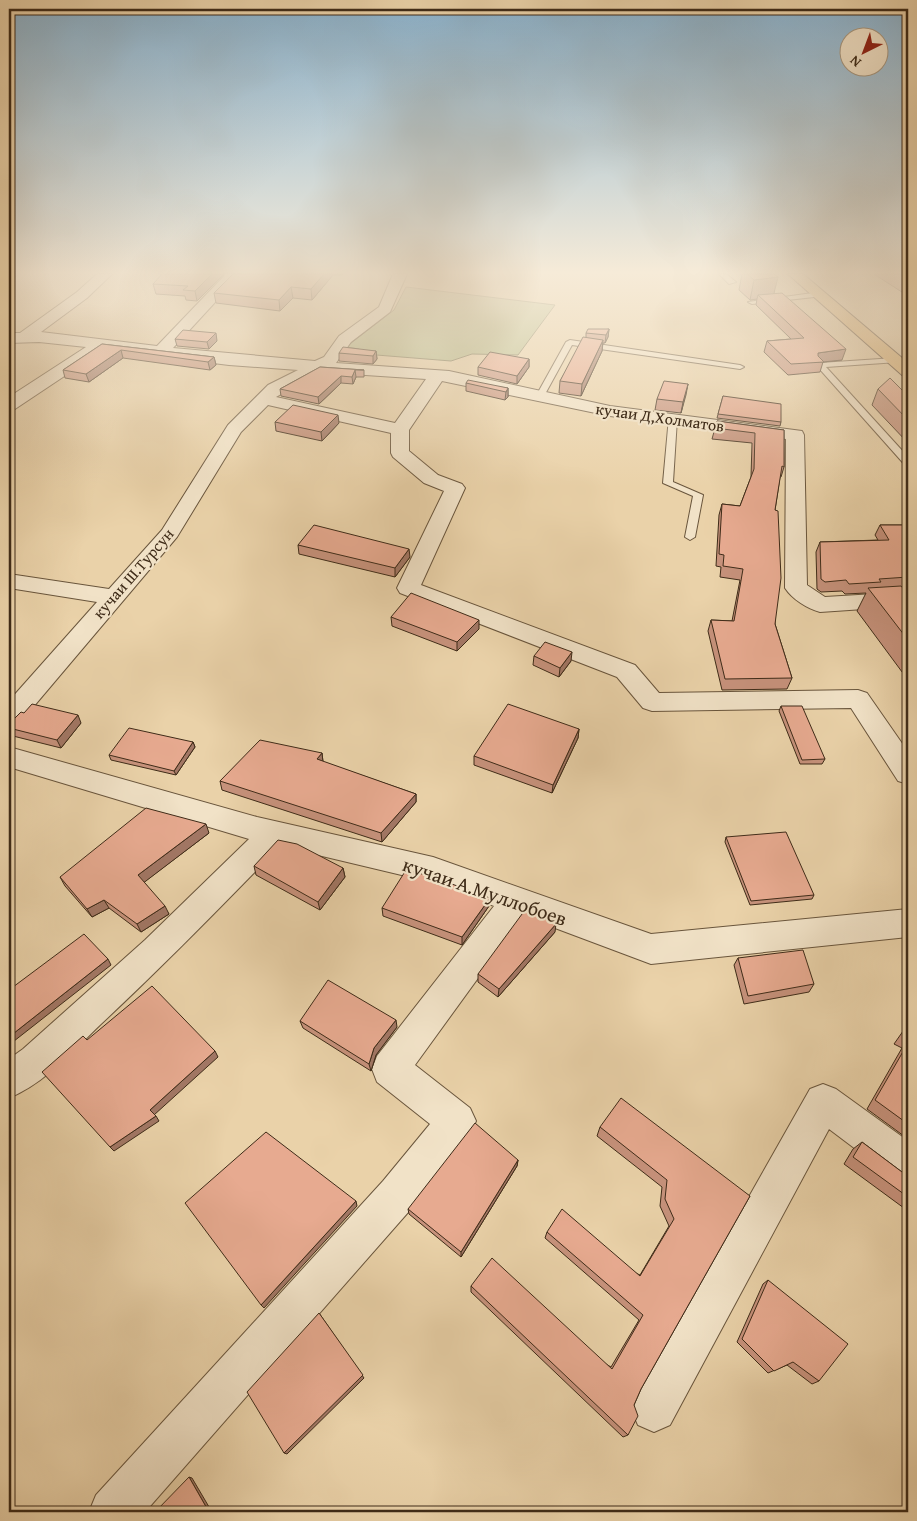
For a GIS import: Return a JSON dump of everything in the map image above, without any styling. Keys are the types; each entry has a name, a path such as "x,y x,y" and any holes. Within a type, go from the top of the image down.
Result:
{"highway":[{"path":"878,345 908,371"}],"street":[{"path":"9,405 101,345"},
{"name":"кучаи Д,Холматов","path":"110,345 229,360 436,375 610,411 795,435 796,588 820,605 908,599"},
{"path":"162,351 168,345"},
{"path":"317,366 330,360 341,345"},
{"name":"кучаи Ш.Турсун","path":"9,718 170,533 234,429 274,389 317,366"},
{"path":"436,375 400,430 400,453 431,479 455,488 408,588 626,671 652,702 858,699 908,773"},
{"path":"264,399 400,430"},
{"path":"9,581 113,597"},
{"name":"кучаи А.Муллобоев","path":"9,757 274,833 433,870 651,949 908,923"},
{"path":"9,1080 36,1061 157,950 274,833"},
{"path":"113,1512 397,1195 457,1121 390,1069 517,900"},
{"path":"654,1409 823,1102 908,1164"}],"lane":[{"path":"540,396 568,345"},
{"path":"590,345 740,367"},
{"path":"895,360 820,365 908,463"},
{"path":"672,419 668,483 698,495 690,537"}],"green space":[{"path":"349,345 525,345 518,355 472,354 451,361 364,354 359,349 346,347"}],"building":[{"path":"101,345 214,357 208,362 121,350 86,374 63,370"},
{"path":"579,345 601,345 582,384 560,381"},
{"path":"771,345 841,345 846,349 818,353 818,356 824,362 791,364"},
{"path":"343,347 376,351 373,356 339,353"},
{"path":"490,352 529,359 517,376 478,367"},
{"path":"320,367 364,370 355,370 352,377 341,376 318,397 280,389"},
{"path":"890,378 908,396 908,420 878,389"},
{"path":"468,380 508,388 506,392 466,383"},
{"path":"664,381 688,384 683,402 657,399"},
{"path":"723,396 781,404 781,422 718,414"},
{"path":"293,405 338,415 321,432 275,422"},
{"path":"717,421 784,430 784,467 782,466 775,510 778,511 781,578 775,624 792,678 725,679 711,620 734,621 743,569 723,566 724,555 719,554 722,504 740,506 754,469 755,433 715,428"},
{"path":"314,525 409,549 395,568 298,545"},
{"path":"880,525 908,525 908,577 879,579 881,582 849,584 846,580 825,582 821,579 820,542 889,540"},
{"path":"901,586 908,594 908,640 868,588"},
{"path":"411,593 479,620 457,642 391,617"},
{"path":"545,642 572,652 560,668 534,656"},
{"path":"32,704 78,715 57,740 9,728 9,720 14,719 21,712 24,713"},
{"path":"508,704 579,729 553,785 474,756"},
{"path":"781,706 802,706 825,759 802,760"},
{"path":"129,728 193,742 174,771 109,755"},
{"path":"260,740 322,753 317,759 416,794 381,833 220,781"},
{"path":"146,808 206,824 138,875 165,906 137,924 104,900 87,909 60,877"},
{"path":"786,832 814,895 751,901 726,837"},
{"path":"278,840 297,844 343,868 318,902 254,866"},
{"path":"406,870 430,876 490,898 462,937 382,908"},
{"path":"525,910 556,924 499,989 478,974"},
{"path":"84,934 108,959 9,1037 9,990"},
{"path":"803,950 814,984 748,996 738,958"},
{"path":"328,980 396,1020 374,1048 369,1064 300,1021"},
{"path":"152,986 215,1051 150,1110 156,1116 110,1147 42,1072 83,1036 87,1040"},
{"path":"908,1027 908,1037 903,1034"},
{"path":"908,1043 908,1124 875,1100"},
{"path":"621,1098 750,1196 641,1389 634,1405 638,1416 628,1435 471,1286 492,1258 612,1369 643,1315 547,1232 562,1209 640,1276 674,1219 665,1199 667,1180 600,1127"},
{"path":"475,1123 518,1160 461,1252 408,1209"},
{"path":"266,1132 356,1201 261,1305 185,1203"},
{"path":"862,1142 902,1172 908,1174 908,1197 853,1157"},
{"path":"768,1280 848,1344 819,1381 793,1362 774,1371 742,1339"},
{"path":"319,1313 363,1375 284,1453 247,1392"},
{"path":"189,1477 209,1512 155,1512"}]}
